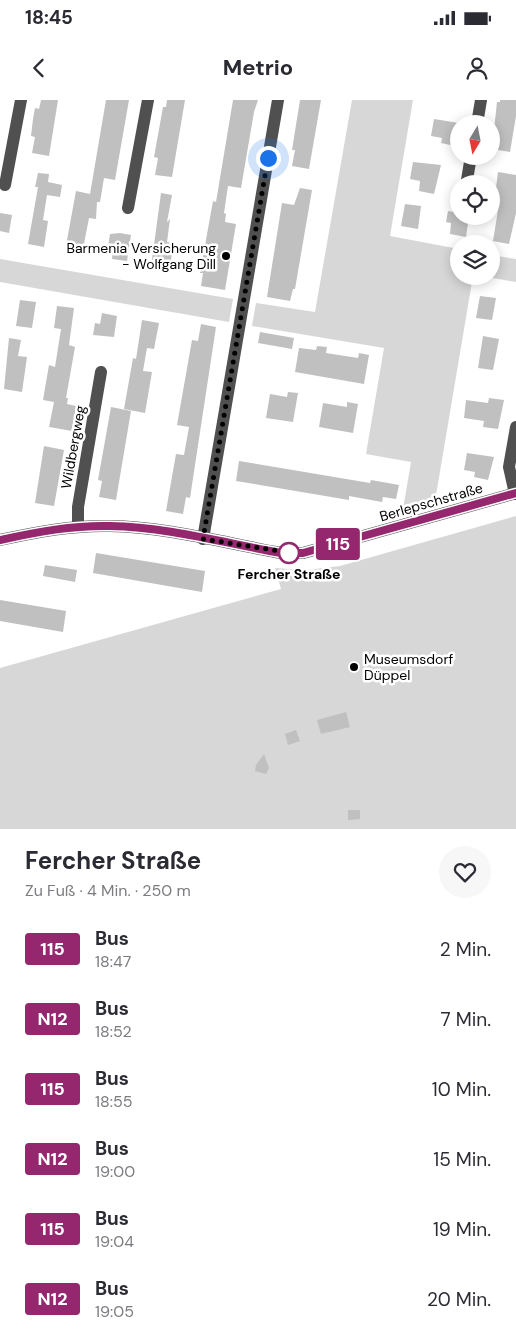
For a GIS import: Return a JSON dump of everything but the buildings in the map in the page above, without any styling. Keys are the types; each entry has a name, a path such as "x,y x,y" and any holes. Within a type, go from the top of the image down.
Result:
{"street":[{"path":"6,185 21,100"},
{"path":"128,208 148,100"},
{"path":"203,539 278,100"},
{"path":"478,115 481,100"},
{"name":"Wildbergweg","path":"78,527 78,507 101,372"},
{"path":"515,494 509,467 516,427"},
{"name":"Berlepschstraße","path":"0,540 46,530 78,527 143,528 281,553 303,553 515,494"}],"shaded area":[{"path":"352,100 413,100 390,236 450,247 450,285 471,285 435,501 403,509 411,462 366,454 384,348 252,326 256,303 315,312"},
{"path":"500,256 516,259 516,282 500,279"},
{"path":"0,259 233,299 229,322 0,282"},
{"name":"Museumsdorf Düppel","path":"516,516 516,829 0,829 0,668 281,589 275,568 307,570 340,566"}],"bus line":[{"name":"115","path":"0,540 46,530 110,526 143,528 281,553 303,553 516,493"}],"place":[{"name":"Barmenia Versicherung - Wolfgang Dill","path":"226,256"},
{"name":"Fercher Straße","path":"289,553"},
{"name":"Museumsdorf Düppel","path":"354,667"}],"route":[{"path":"268,158 203,539 281,553 292,553 289,553"}]}
